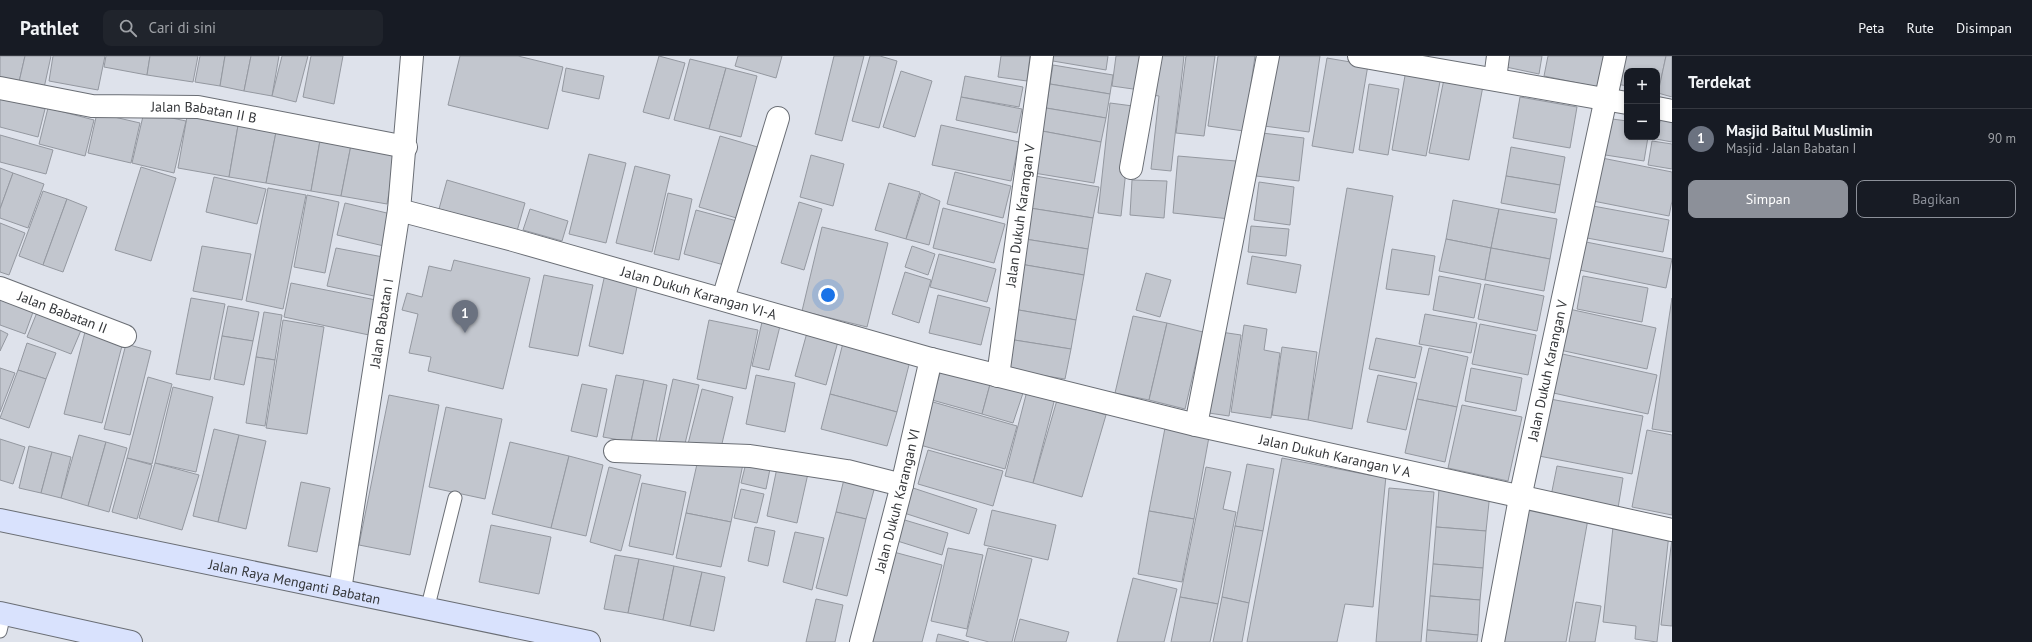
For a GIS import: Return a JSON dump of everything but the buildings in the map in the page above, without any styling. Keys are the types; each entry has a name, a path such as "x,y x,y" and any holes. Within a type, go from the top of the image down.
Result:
{"main road":[{"name":"Jalan Raya Menganti Babatan","path":"0,520 340,590 427,610 589,642"},
{"path":"1,618 131,642"}],"street":[{"name":"Jalan Babatan I","path":"340,590 400,210 412,56"},
{"name":"Jalan Dukuh Karangan V","path":"998,376 1042,56"},
{"path":"1131,168 1151,56"},
{"path":"1196,425 1268,56"},
{"path":"1359,56 1617,101"},
{"path":"1495,79 1498,56"},
{"name":"Jalan Dukuh Karangan V","path":"1493,642 1520,498 1617,101 1615,56"},
{"name":"Jalan Babatan II B","path":"0,88 92,106 198,107 406,147"},
{"path":"1660,109 1672,111"},
{"path":"723,299 778,118"},
{"name":"Jalan Dukuh Karangan VI-A","path":"400,210 521,242 930,359 998,376"},
{"name":"Jalan Babatan II","path":"0,288 125,336"},
{"name":"Jalan Dukuh Karangan VI","path":"861,642 902,485 930,359"},
{"name":"Jalan Dukuh Karangan V A","path":"998,376 1196,425 1520,498 1672,530"},
{"path":"615,451 750,456 847,471 902,485"}],"lane":[{"path":"427,610 455,498"}],"place":[{"name":"Masjid Baitul Muslimin","path":"465,333"}]}
